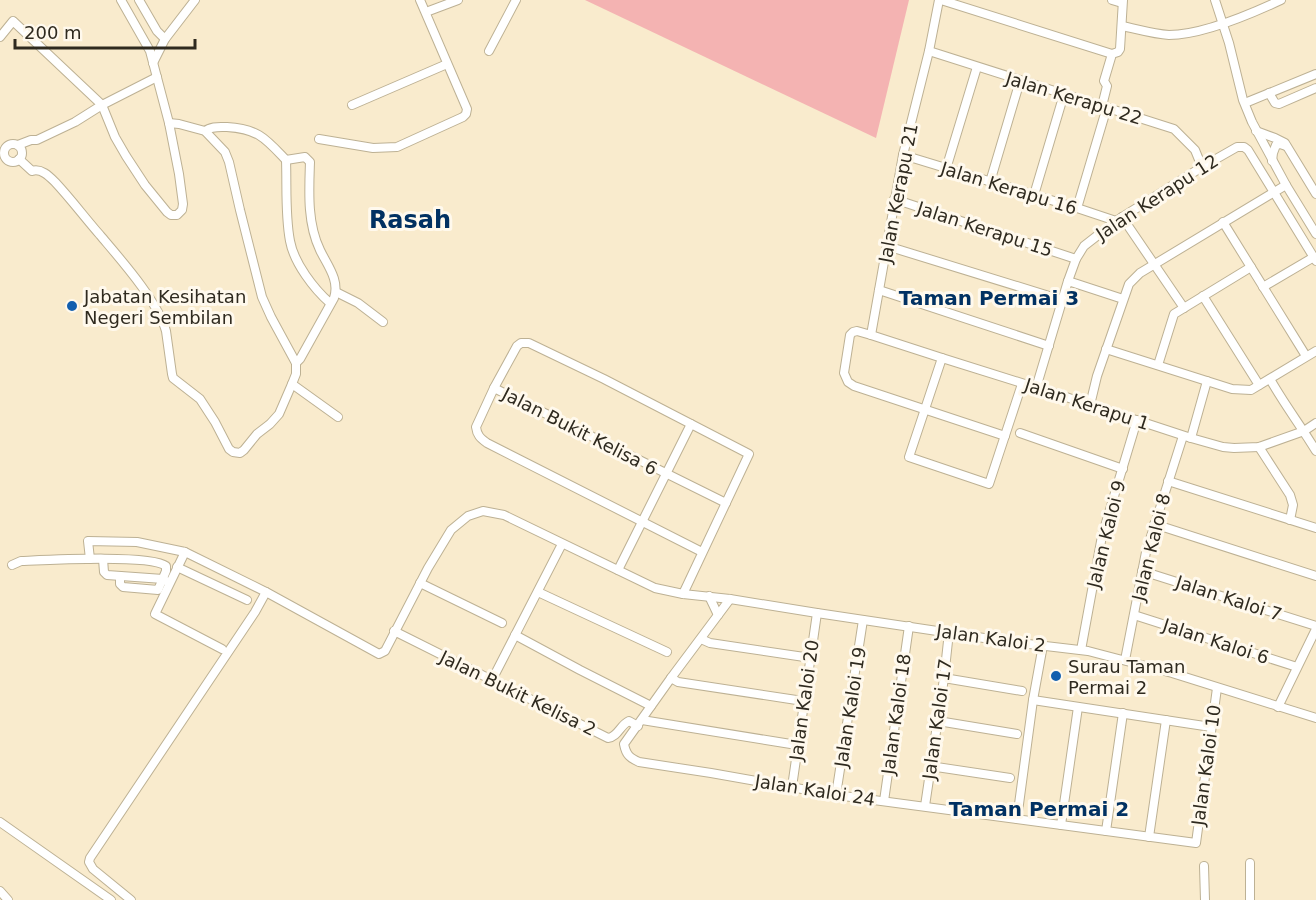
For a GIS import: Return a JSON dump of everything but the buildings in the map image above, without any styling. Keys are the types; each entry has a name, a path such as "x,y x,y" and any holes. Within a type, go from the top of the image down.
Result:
{"street":[{"path":"0,37 13,21 102,105 115,137 126,156 167,212 174,216 180,213 183,204 180,174 169,123 150,51 121,0"},
{"path":"139,0 157,31 165,39"},
{"path":"153,63 165,39 195,0"},
{"path":"319,139 356,146 397,147 465,116 467,109 420,0"},
{"path":"426,12 458,0"},
{"path":"489,51 516,0"},
{"path":"940,0 1112,54 1120,49 1123,2 1112,0"},
{"name":"Jalan Kerapu 21","path":"871,335 903,155 940,0"},
{"path":"1215,0 1245,103 1256,131 1316,234"},
{"path":"1122,26 1167,35 1196,31 1259,10 1281,0"},
{"name":"Jalan Kerapu 22","path":"929,51 1174,129 1195,150 1202,167"},
{"path":"1077,208 1105,106 1107,86 1104,81 1112,54"},
{"path":"352,105 447,64"},
{"path":"946,168 976,67"},
{"path":"1245,103 1315,76"},
{"path":"157,77 102,105 75,122 37,140 31,140 20,152 16,161 10,161 2,150 10,144 20,152 32,171 43,172 50,177 115,253 164,324 173,378 200,399 229,449 240,453 279,414 296,374 296,363 262,297 228,157 221,146 205,131 169,123"},
{"path":"990,182 1020,81"},
{"path":"1269,93 1275,103 1279,104 1316,88"},
{"path":"1034,195 1064,94"},
{"path":"205,131 209,128 220,127 255,132 267,140 286,160 290,243 307,277 330,303"},
{"path":"1256,131 1275,138 1287,146 1316,194"},
{"path":"1272,161 1276,145 1287,146"},
{"name":"Jalan Kerapu 12","path":"1036,388 1068,280 1076,259 1092,238 1237,147 1244,147 1248,150 1275,192"},
{"name":"Jalan Kerapu 16","path":"903,155 1119,219"},
{"path":"286,160 305,157 310,162 312,224 319,247 333,275 336,292 296,363"},
{"path":"1090,405 1097,376 1129,284 1140,273 1286,185"},
{"path":"1263,287 1315,259 1275,192"},
{"name":"Jalan Kerapu 15","path":"894,199 1076,259"},
{"path":"1119,219 1184,308"},
{"path":"1224,222 1306,356"},
{"path":"886,246 1062,300"},
{"path":"1158,366 1174,314 1251,267"},
{"path":"1068,280 1123,298"},
{"path":"879,291 1049,346"},
{"path":"336,292 358,303 383,322"},
{"path":"1203,296 1259,385"},
{"name":"Jalan Kerapu 1","path":"925,409 848,382 844,373 850,335 853,332 871,335 1223,447 1259,447 1304,431 1316,423"},
{"path":"683,594 748,454 529,343 517,346 476,427 480,438 702,552"},
{"path":"1106,349 1207,381 1232,388 1251,390 1316,351"},
{"path":"942,358 909,457 989,484 1022,384"},
{"path":"1270,379 1316,451"},
{"name":"Jalan Kaloi 8","path":"1125,660 1146,552 1168,481 1207,381"},
{"path":"292,384 338,417"},
{"name":"Jalan Bukit Kelisa 6","path":"494,388 726,503"},
{"path":"925,409 1005,436"},
{"name":"Jalan Kaloi 9","path":"1081,650 1102,536 1137,420"},
{"path":"618,570 691,424"},
{"path":"1020,433 1123,469"},
{"path":"1259,447 1290,495 1293,504 1290,520"},
{"path":"1168,481 1316,528"},
{"name":"Jalan Kaloi 2","path":"420,583 451,530 468,516 483,511 504,515 655,588 683,594 1081,650 1172,673 1316,718"},
{"path":"1155,524 1316,576"},
{"path":"90,559 88,541 137,542 185,552 266,592 375,653 382,653 420,583 502,623"},
{"path":"492,680 562,544"},
{"path":"104,559 105,574 120,576 120,584 123,587 156,591 177,567 185,552"},
{"path":"12,565 21,561 90,559 162,563 166,566 166,581 155,614 222,649"},
{"path":"177,567 247,600"},
{"name":"Jalan Kaloi 7","path":"1142,571 1316,628"},
{"path":"538,591 667,652"},
{"path":"131,900 93,869 89,862 90,858 255,612 266,592"},
{"path":"709,596 718,615"},
{"name":"Jalan Kaloi 24","path":"730,599 624,744 625,752 629,757 639,762 836,795 1196,843"},
{"name":"Jalan Kaloi 20","path":"792,787 817,613"},
{"name":"Jalan Kaloi 6","path":"1134,615 1297,667"},
{"name":"Jalan Kaloi 19","path":"836,795 863,620"},
{"name":"Jalan Kaloi 18","path":"884,801 909,626"},
{"path":"1278,707 1316,628"},
{"name":"Jalan Bukit Kelisa 2","path":"394,631 608,738 615,736 628,721 640,723"},
{"name":"Jalan Kaloi 17","path":"925,807 949,632"},
{"path":"515,635 651,706"},
{"path":"701,639 710,643 811,658"},
{"path":"1017,819 1043,645"},
{"path":"671,678 678,682 803,701"},
{"path":"944,678 1022,691"},
{"name":"Jalan Kaloi 10","path":"1196,843 1217,688"},
{"path":"1034,700 1211,727"},
{"path":"1061,825 1077,706"},
{"path":"1106,831 1123,713"},
{"path":"1149,837 1166,720"},
{"path":"938,721 1017,734"},
{"path":"640,723 797,745"},
{"path":"930,766 1010,778"},
{"path":"0,822 111,900"},
{"path":"1250,863 1250,900"},
{"path":"1204,866 1204,900"},
{"path":"0,891 8,900"}],"shaded area":[{"path":"585,0 909,0 876,138"}],"place":[{"name":"Jabatan Kesihatan Negeri Sembilan","path":"72,306"},
{"name":"Surau Taman Permai 2","path":"1056,676"}],"district":[{"name":"Rasah","path":"410,220"},
{"name":"Taman Permai 3","path":"989,298"},
{"name":"Taman Permai 2","path":"1039,809"}]}
